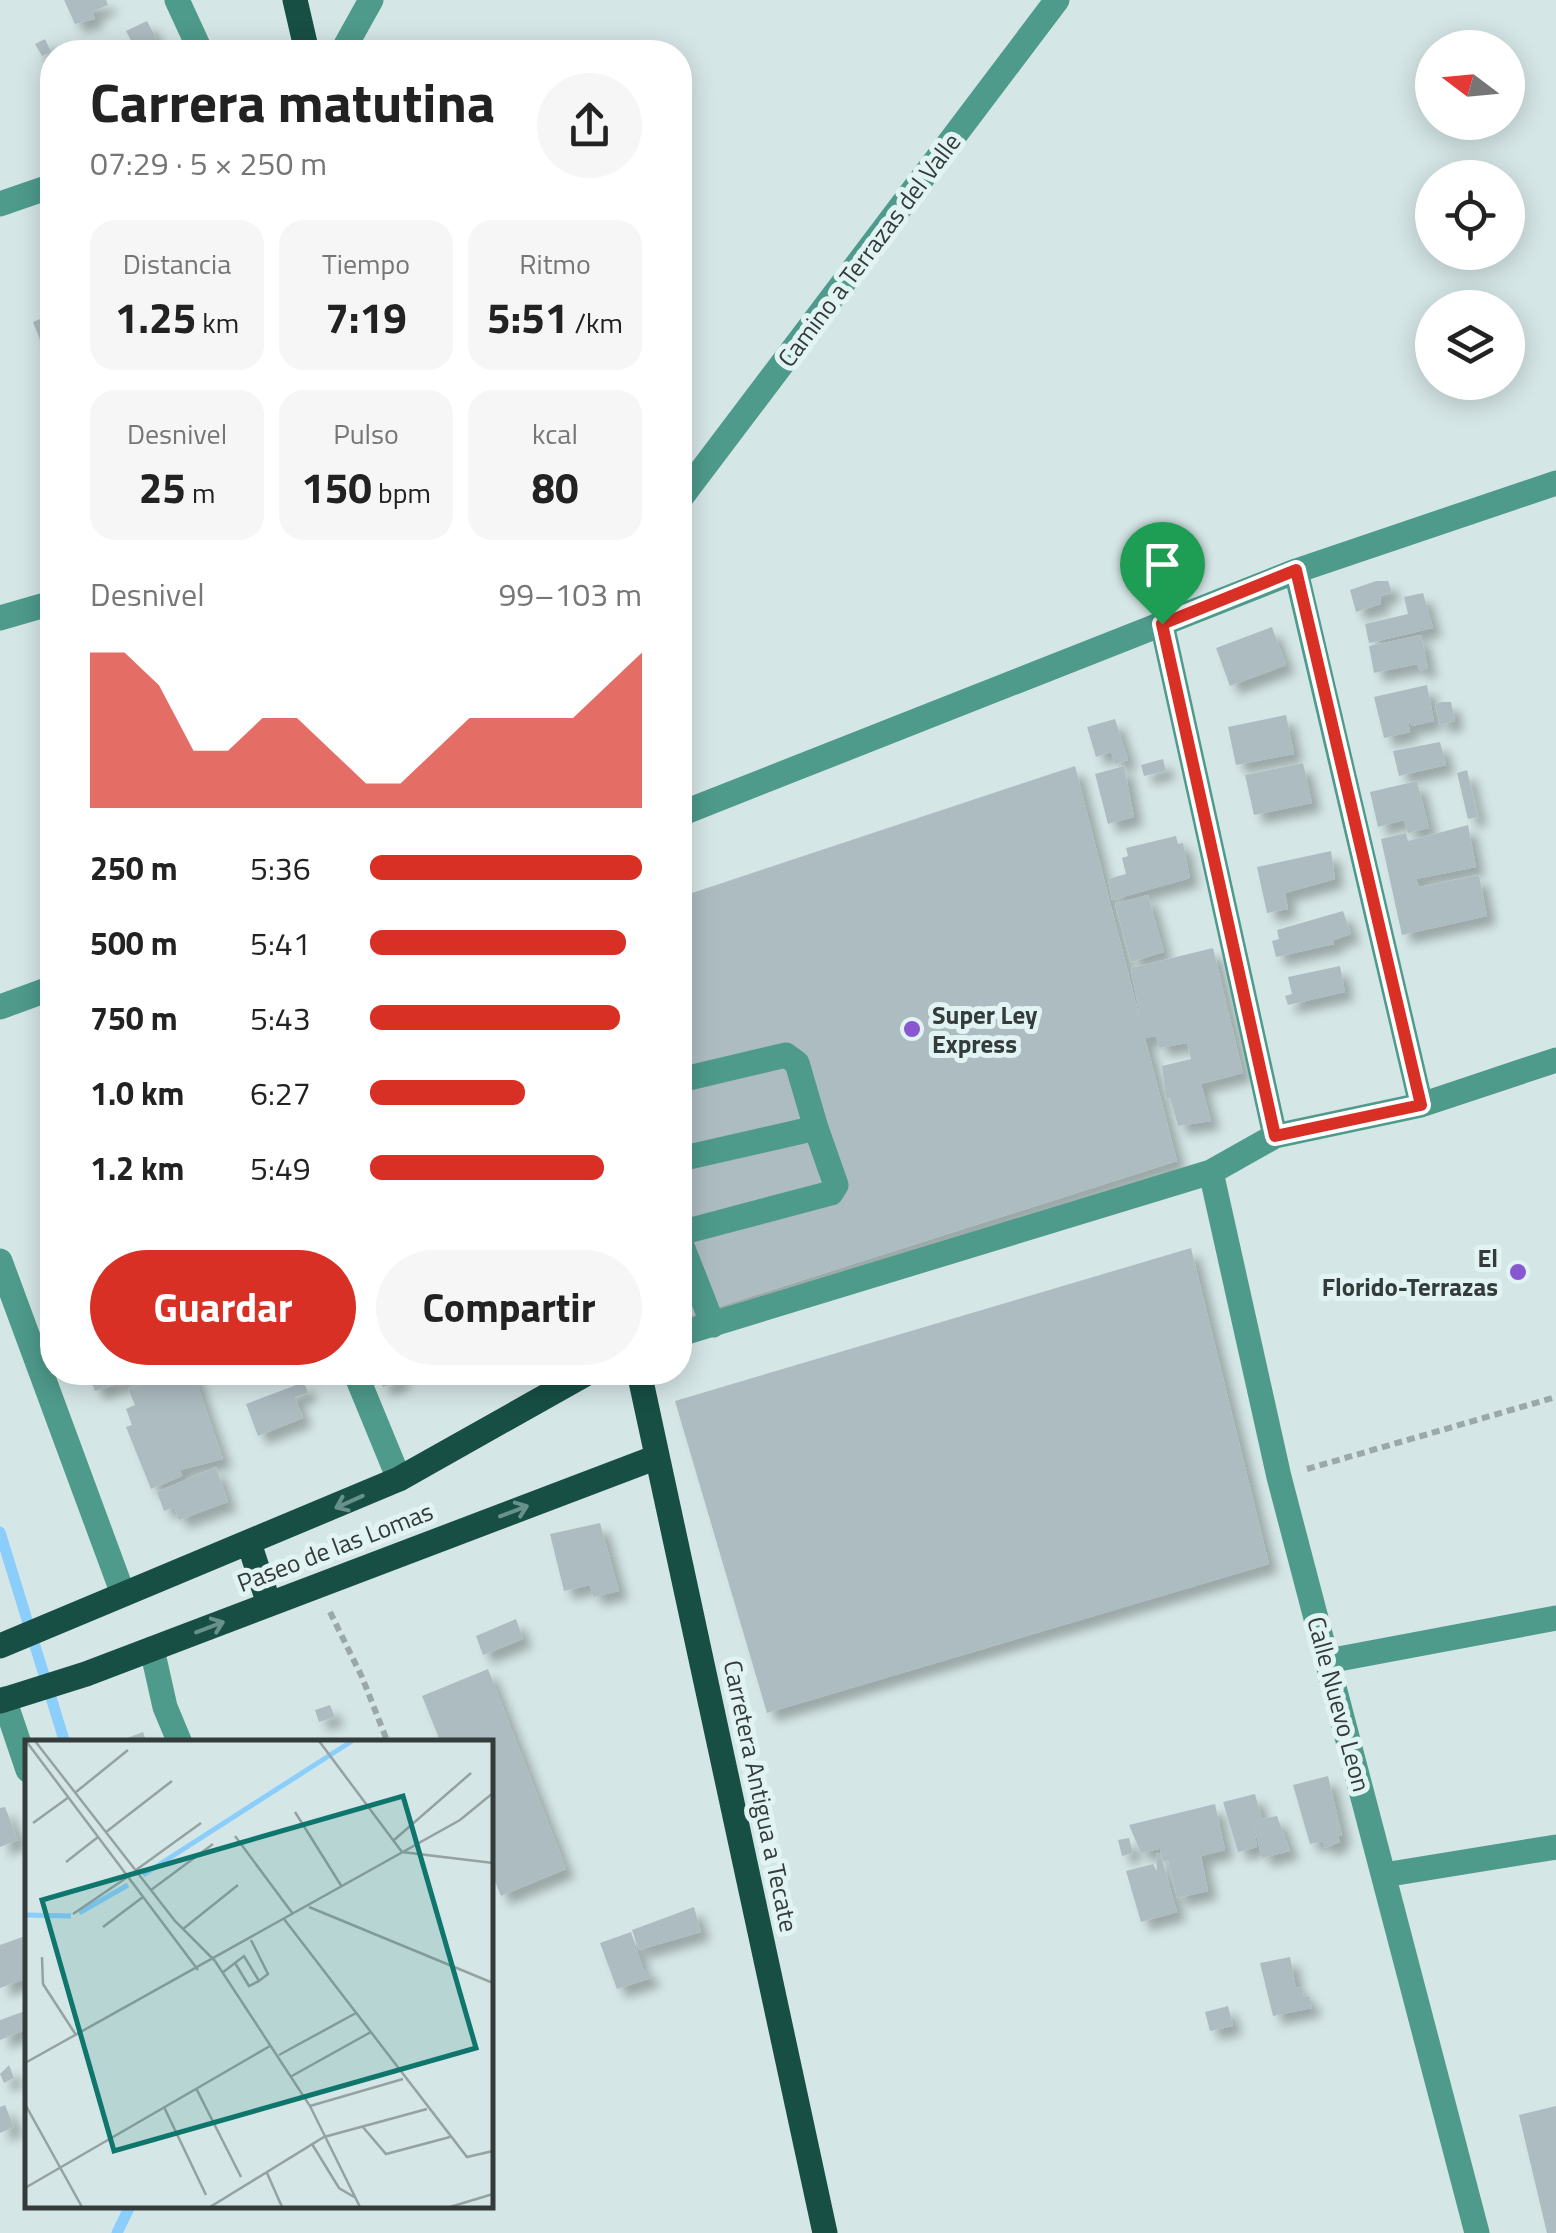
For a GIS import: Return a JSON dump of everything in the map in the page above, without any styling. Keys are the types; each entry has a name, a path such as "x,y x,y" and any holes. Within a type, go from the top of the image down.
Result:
{"main road":[{"path":"295,0 305,40"},
{"name":"Paseo de las Lomas","path":"4,1645 61,1617 399,1479 565,1385"},
{"name":"Carretera Antigua a Tecate","path":"641,1385 824,2233"},
{"name":"Paseo de las Lomas","path":"2,1700 86,1674 657,1457"},
{"path":"249,1542 269,1604"}],"street":[{"path":"176,0 196,40"},
{"path":"349,40 371,0"},
{"name":"Camino a Terrazas del Valle","path":"692,484 1058,0"},
{"path":"0,204 40,190"},
{"path":"692,809 1296,570 1556,483"},
{"path":"1296,570 1421,1105"},
{"path":"0,618 40,606"},
{"path":"1162,624 1275,1136"},
{"path":"0,1007 40,992"},
{"path":"692,1077 786,1055 798,1063 836,1184 831,1193 692,1230"},
{"path":"692,1331 1211,1172 1275,1136 1421,1105 1556,1060"},
{"path":"692,1156 816,1128"},
{"name":"Calle Nuevo Leon","path":"1211,1172 1279,1477 1477,2233"},
{"path":"0,1262 40,1369"},
{"path":"692,1272 713,1325"},
{"path":"46,1385 124,1594"},
{"path":"360,1385 399,1479"},
{"path":"1328,1660 1556,1618"},
{"path":"152,1649 165,1708 179,1740"},
{"path":"2,1700 25,1762"},
{"path":"1384,1875 1556,1847"}],"path":[{"path":"1279,1477 1556,1397"},
{"path":"317,1586 362,1677 387,1740"}],"building":[{"path":"64,0 106,0 108,5 92,12 95,19 75,24"},
{"path":"147,21 157,40 131,40 126,31"},
{"path":"40,319 40,340 33,322"},
{"path":"1388,581 1392,593 1380,596 1381,604 1356,612 1350,590"},
{"path":"1423,593 1433,628 1369,643 1365,624 1408,614 1404,597"},
{"path":"1272,627 1286,665 1230,686 1216,648"},
{"path":"1421,635 1428,668 1420,671 1417,664 1374,673 1369,646"},
{"path":"1427,685 1434,721 1412,726 1408,720 1410,732 1384,738 1374,697"},
{"path":"1451,702 1455,721 1440,725 1435,704"},
{"path":"1286,715 1294,754 1236,765 1228,727"},
{"path":"1115,719 1128,760 1115,764 1111,752 1096,757 1087,727"},
{"path":"1440,742 1446,765 1399,776 1393,751"},
{"path":"1163,759 1166,771 1144,776 1141,765"},
{"path":"1303,763 1312,803 1254,815 1245,775"},
{"name":"Super Ley Express","path":"1075,766 1141,1023 1131,968 1213,948 1243,1073 1201,1084 1211,1121 1178,1126 1170,1098 1166,1099 1162,1066 1191,1059 1187,1043 1159,1048 1156,1036 1145,1038 1177,1161 692,1315 692,893"},
{"path":"1124,766 1134,817 1108,824 1095,774"},
{"path":"1467,770 1478,817 1468,819 1457,773"},
{"path":"1417,781 1429,828 1408,833 1404,820 1378,827 1370,792"},
{"path":"1468,825 1476,867 1416,879 1419,887 1479,875 1487,916 1402,935 1381,839 1406,833 1408,841"},
{"path":"1176,836 1178,844 1183,843 1190,878 1112,900 1108,879 1126,874 1122,858 1128,856 1126,848"},
{"path":"1331,851 1335,879 1285,893 1288,909 1267,913 1257,867"},
{"path":"1148,895 1164,952 1131,962 1115,904"},
{"path":"1343,911 1351,934 1334,940 1334,944 1276,957 1272,941 1279,939 1277,930"},
{"path":"1340,966 1345,992 1288,1005 1285,996 1292,994 1288,977"},
{"path":"1191,1248 1269,1564 767,1713 675,1401"},
{"path":"93,1385 114,1385 95,1391"},
{"path":"139,1385 197,1385 223,1459 180,1470 182,1476 151,1489 126,1427 132,1425 126,1409 135,1405 128,1389"},
{"path":"296,1385 305,1385 308,1393 295,1397 303,1418 258,1436 246,1404"},
{"path":"216,1467 228,1502 179,1520 174,1507 164,1511 157,1492"},
{"path":"600,1523 619,1591 593,1597 590,1585 564,1591 550,1534"},
{"path":"516,1619 523,1639 483,1655 476,1636"},
{"path":"488,1669 566,1869 501,1896 492,1874 492,1740 440,1740 422,1696"},
{"path":"330,1705 335,1717 319,1722 315,1710"},
{"path":"143,1732 146,1740 122,1740"},
{"path":"1328,1776 1342,1835 1338,1836 1340,1842 1325,1848 1323,1841 1310,1844 1293,1785"},
{"path":"1255,1794 1262,1819 1277,1816 1290,1851 1262,1858 1253,1822 1257,1847 1238,1852 1223,1802"},
{"path":"1215,1804 1225,1850 1201,1856 1208,1891 1177,1898 1168,1860 1163,1862 1159,1844 1159,1849 1141,1853 1129,1825"},
{"path":"5,1807 18,1840 0,1847 0,1808"},
{"path":"1129,1838 1133,1853 1122,1856 1118,1840"},
{"path":"1160,1853 1177,1912 1141,1922 1126,1871 1153,1864 1157,1871 1156,1854"},
{"path":"694,1907 701,1932 639,1950 632,1930"},
{"path":"631,1932 644,1971 648,1969 651,1978 617,1989 600,1943"},
{"path":"25,1936 25,1979 0,1988 0,1945"},
{"path":"1290,1957 1296,1988 1302,1987 1312,2008 1273,2016 1260,1963"},
{"path":"1228,2006 1233,2026 1210,2031 1205,2012"},
{"path":"25,2011 25,2030 0,2040 0,2020"},
{"path":"9,2065 14,2078 4,2083 0,2074"},
{"path":"5,2105 14,2127 0,2133 0,2107"},
{"path":"1556,2106 1556,2233 1547,2233 1519,2115"}],"waterway":[{"path":"0,1532 64,1740"},
{"path":"117,2233 129,2208"}],"place":[{"name":"Super Ley Express","path":"912,1029"},
{"name":"El Florido-Terrazas","path":"1518,1272"}],"route":[{"path":"1296,570 1421,1105 1275,1136 1162,624 1296,570"}]}
